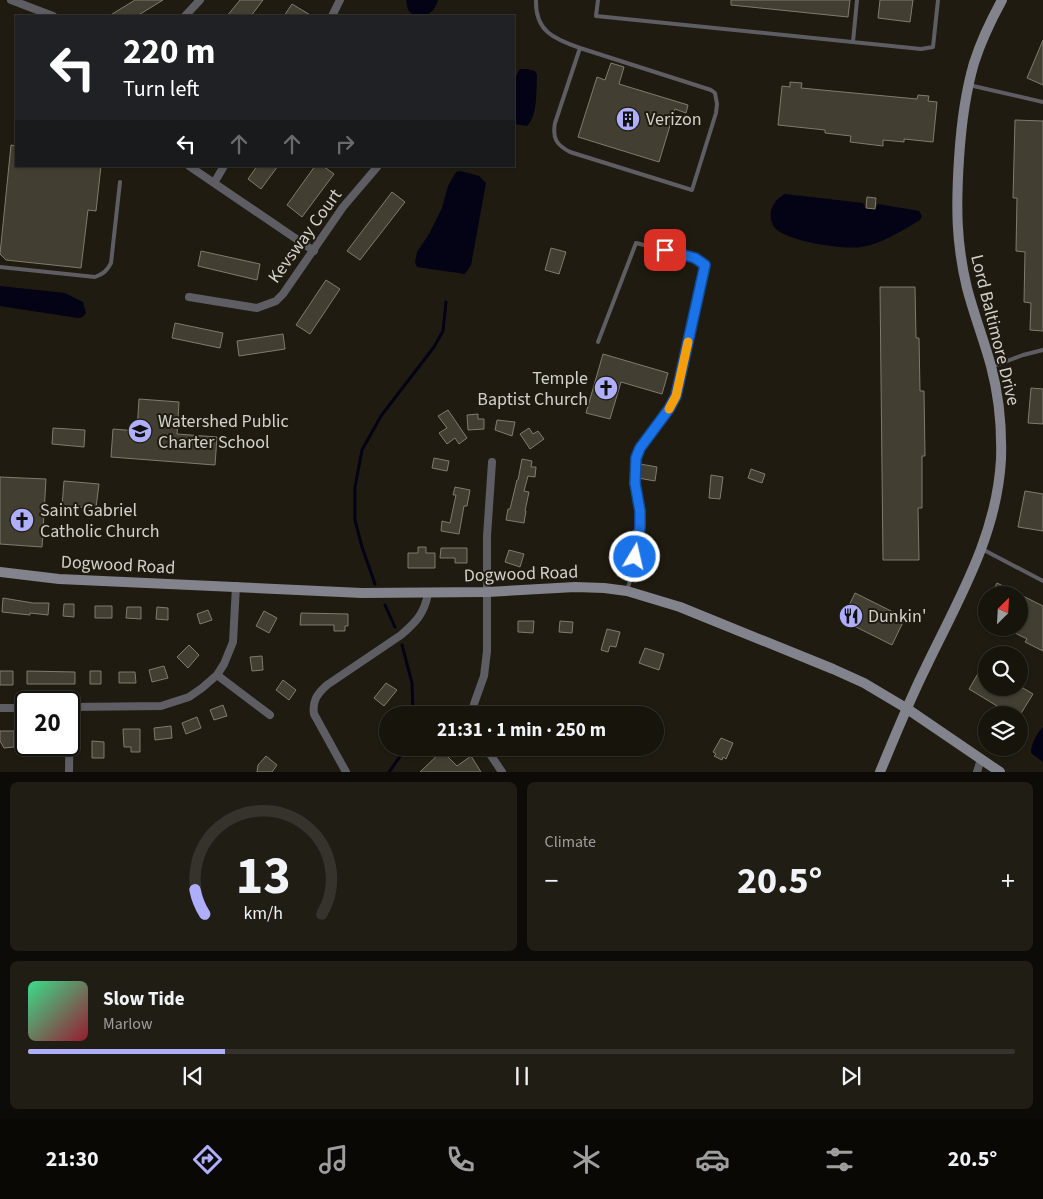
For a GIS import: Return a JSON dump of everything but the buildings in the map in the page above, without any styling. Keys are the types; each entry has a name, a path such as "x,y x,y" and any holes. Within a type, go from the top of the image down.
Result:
{"main road":[{"name":"Lord Baltimore Drive","path":"880,772 906,708 968,583 992,519 998,491 1001,459 1000,424 991,367 968,290 957,235 957,197 964,113 974,62 1002,0"},
{"name":"Dogwood Road","path":"0,572 59,579 362,593 428,594 575,587 627,591 680,607 864,683 906,708 1000,772"}],"street":[{"path":"11,0 50,15"},
{"path":"186,15 200,0"},
{"path":"332,15 340,0"},
{"path":"190,167 314,251"},
{"path":"214,183 223,167"},
{"name":"Kevsway Court","path":"189,297 245,308 268,306 276,301 314,251 343,207 377,167"},
{"path":"474,706 486,664 487,536 492,462"},
{"path":"80,707 161,706 189,697 217,675 224,664 233,642 236,586"},
{"path":"346,772 314,714 314,700 327,685 412,626 426,606 428,594"},
{"path":"217,675 270,715"},
{"path":"0,708 15,708"},
{"path":"69,756 69,772"},
{"path":"491,756 502,772"},
{"path":"977,772 981,759"}],"lane":[{"path":"536,0 538,17 548,33 564,42 711,90 715,93 716,113 692,190 570,152 560,147 554,136 555,124 580,48"},
{"path":"598,0 596,16 921,48 933,47 938,0"},
{"path":"853,42 857,0"},
{"path":"969,85 1043,102"},
{"path":"0,267 95,277 103,274 108,270 111,263 120,182"},
{"path":"598,342 636,243 695,258 705,265 676,396 669,409 640,448 636,458 635,483 640,511 640,527 634,568 627,591"},
{"path":"991,367 1043,350"},
{"path":"982,549 1043,581"}],"water":[{"path":"406,0 438,0 432,11 426,15 413,15 408,10"},
{"path":"520,69 527,69 535,71 537,75 535,109 527,126 515,124 515,80"},
{"path":"460,171 479,176 486,183 471,265 465,274 417,267 415,262 417,252 429,234 442,208 448,186 456,172"},
{"path":"785,194 863,203 866,208 875,209 878,204 919,211 922,216 920,220 876,243 853,248 830,246 804,241 776,229 771,220 771,211 776,201"},
{"path":"0,286 65,293 83,302 86,313 83,317 78,318 0,306"},
{"path":"1043,727 1043,762 1031,753 1035,739"}],"waterway":[{"path":"375,584 355,520 355,487 362,450 381,416 434,347 443,331 446,302"},
{"path":"385,605 395,627"},
{"path":"402,645 412,683 413,706"},
{"path":"389,772 400,756"}],"slow traffic":[{"path":"669,409 676,396 688,342"}],"place":[{"name":"Verizon","path":"628,119"},
{"name":"Temple Baptist Church","path":"606,388"},
{"name":"Watershed Public Charter School","path":"140,431"},
{"name":"Saint Gabriel Catholic Church","path":"22,520"},
{"name":"Dunkin'","path":"851,616"}],"route":[{"path":"635,557 640,527 640,511 636,495 634,471 636,458 640,448 669,409 676,396 705,265 695,258 665,250"}]}
